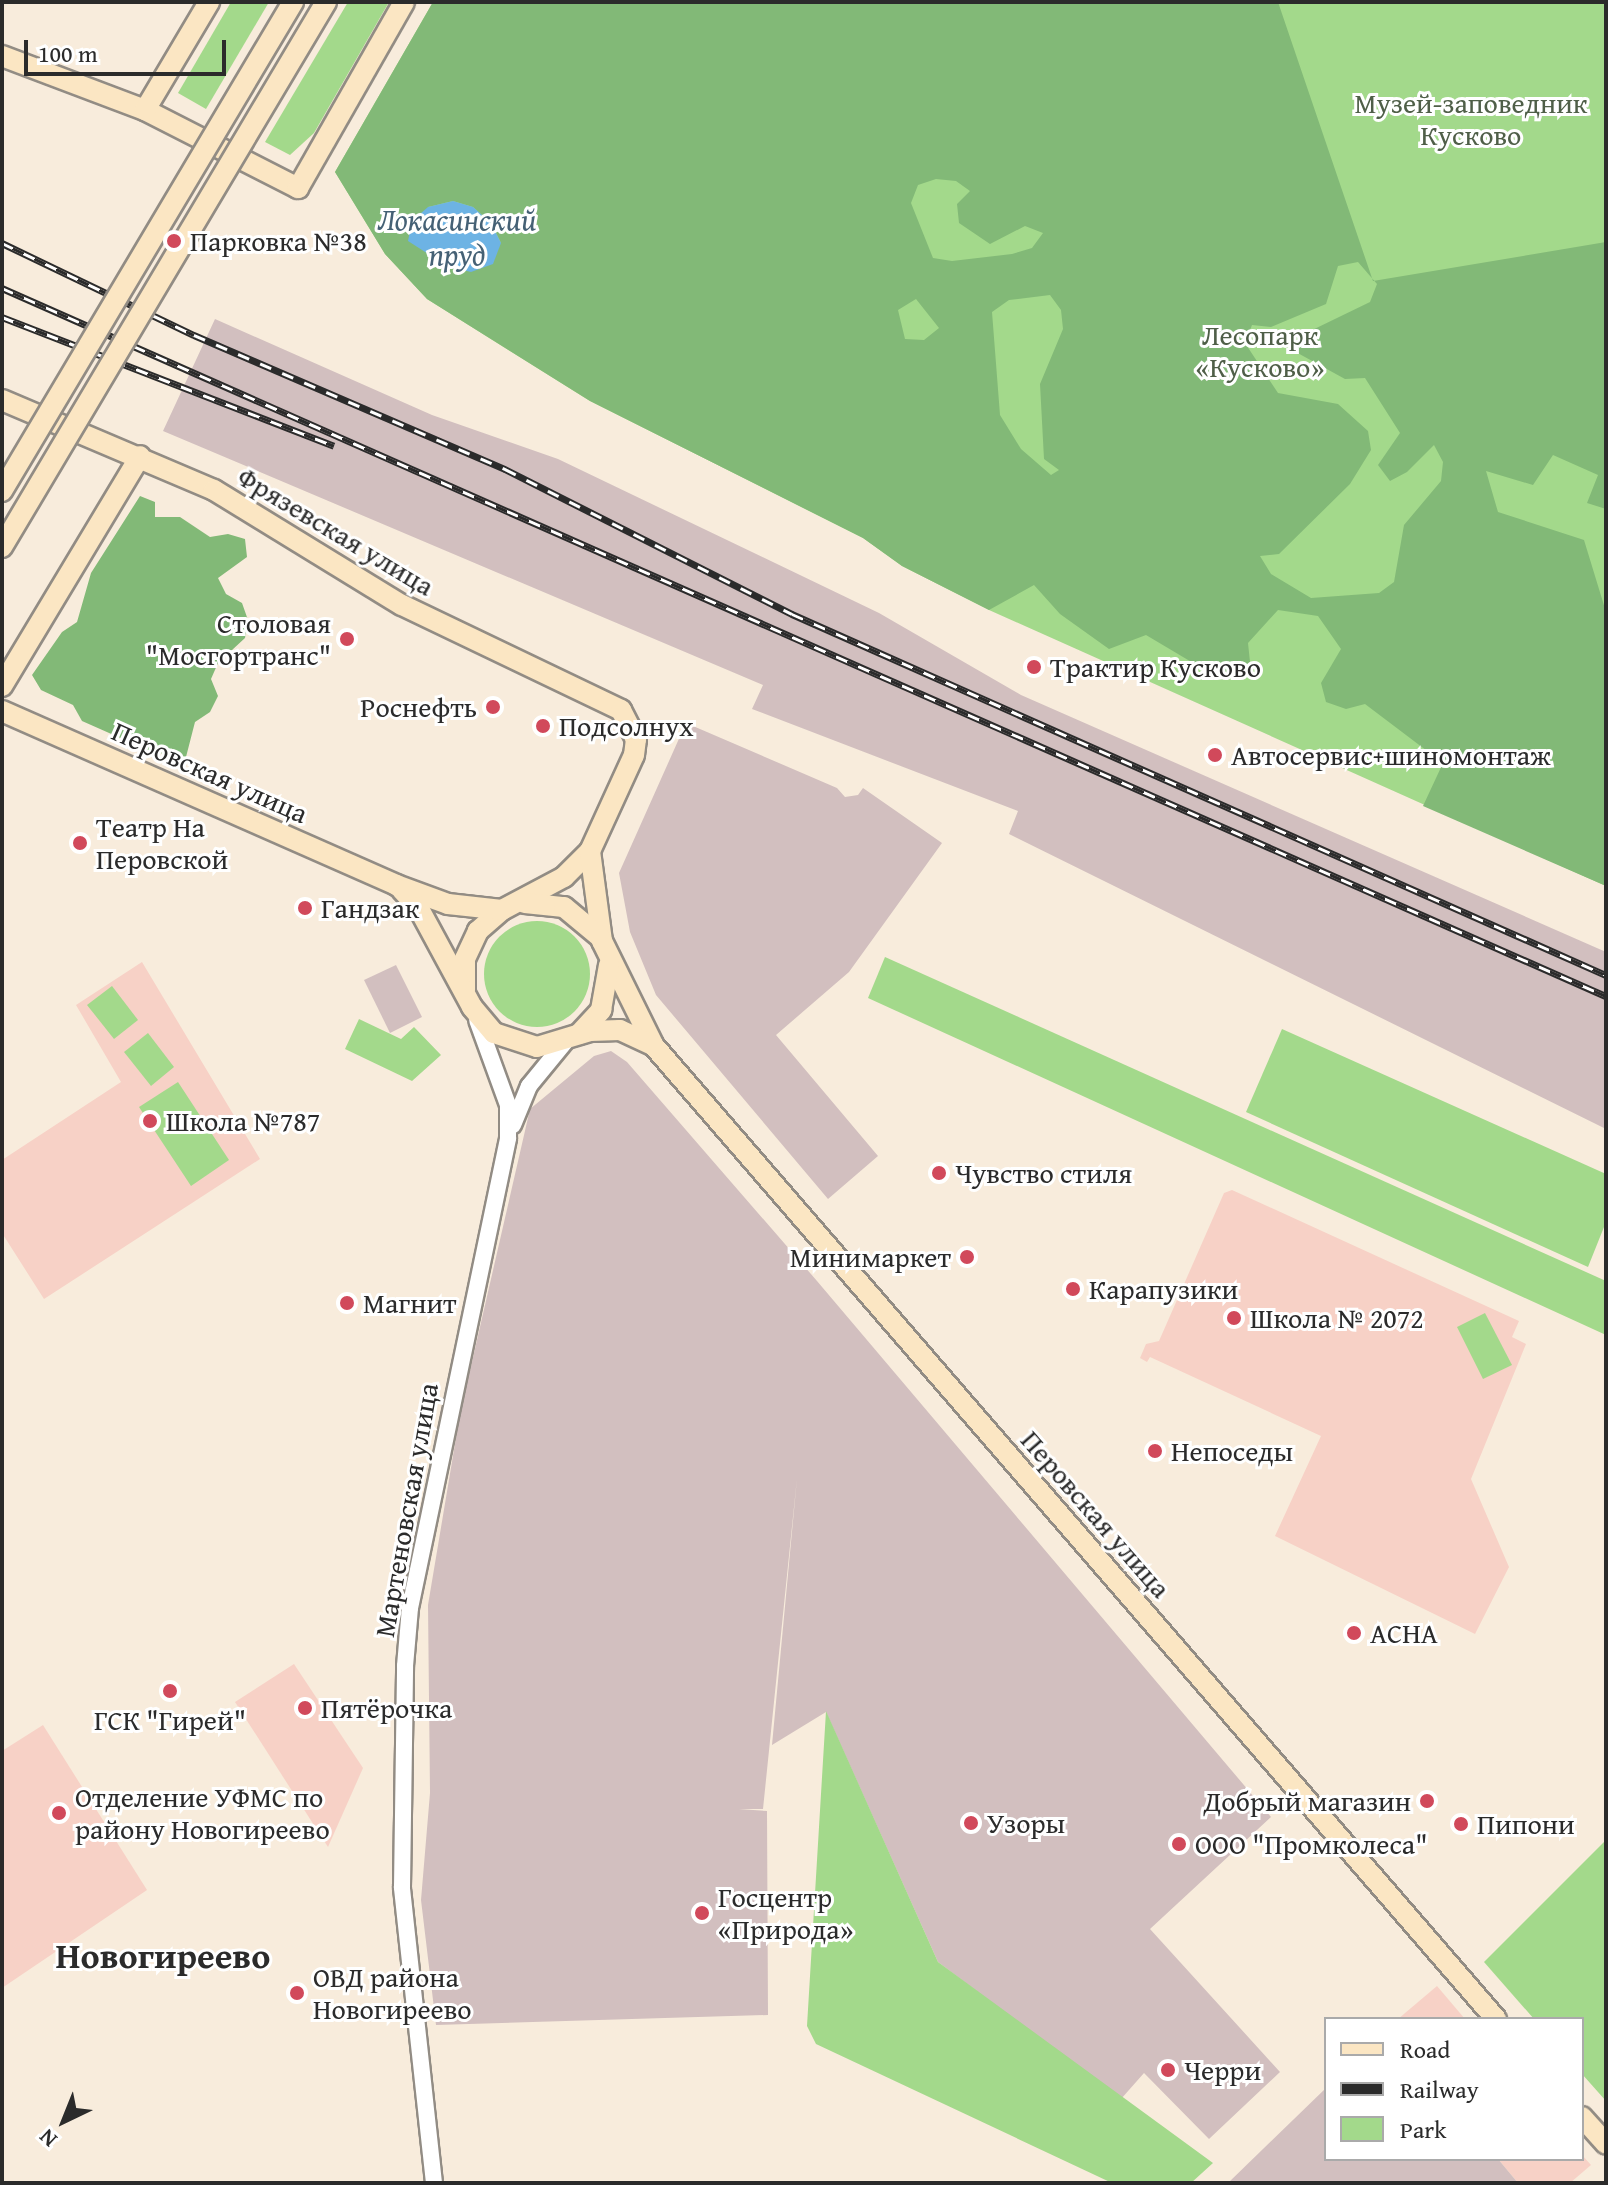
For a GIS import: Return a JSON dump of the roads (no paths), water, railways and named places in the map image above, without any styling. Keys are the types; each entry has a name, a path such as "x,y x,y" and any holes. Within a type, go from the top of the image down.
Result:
{"main road":[{"path":"145,110 209,2"},
{"path":"2,491 293,2"},
{"path":"2,547 326,2"},
{"path":"2,56 145,110 298,188 404,2"},
{"name":"Фрязевская улица","path":"2,400 140,456 242,505 402,605 604,698 632,725 634,755 590,851"},
{"path":"2,686 140,456"},
{"name":"Перовская улица","path":"2,711 396,885 448,904 508,907"},
{"path":"468,999 470,945 508,907 557,882 590,851"},
{"path":"572,1038 607,996 605,949 590,851"},
{"path":"396,885 418,907 484,1024 508,1041 537,1047 620,1030 654,1046"},
{"path":"508,907 534,901 564,907 580,915 605,949 654,1046"},
{"name":"Перовская улица","path":"654,1046 1494,2017"},
{"path":"1584,2119 1606,2144"}],"street":[{"path":"468,999 508,1105 508,1138"},
{"path":"508,1138 529,1086 572,1038"},
{"name":"Мартеновская улица","path":"434,2183 402,1887 405,1666 412,1594 508,1138"}],"water":[{"name":"Локасинский пруд","path":"453,201 473,207 491,223 501,243 493,264 471,272 447,266 408,241 412,221 428,207"}],"railway":[{"path":"2,243 194,335 505,469 792,614 1606,975"},
{"path":"2,288 1606,996"},
{"path":"2,317 334,446"}],"place":[{"name":"Парковка №38","path":"174,241"},
{"name":"Столовая \"Мосгортранс\"","path":"347,639"},
{"name":"Трактир Кусково","path":"1034,667"},
{"name":"Роснефть","path":"493,707"},
{"name":"Подсолнух","path":"543,726"},
{"name":"Автосервис+шиномонтаж","path":"1215,755"},
{"name":"Театр На Перовской","path":"80,843"},
{"name":"Гандзак","path":"305,908"},
{"name":"Школа №787","path":"150,1121"},
{"name":"Чувство стиля","path":"939,1173"},
{"name":"Минимаркет","path":"967,1257"},
{"name":"Карапузики","path":"1073,1289"},
{"name":"Магнит","path":"347,1303"},
{"name":"Школа № 2072","path":"1234,1318"},
{"name":"Непоседы","path":"1155,1451"},
{"name":"АСНА","path":"1354,1633"},
{"name":"ГСК \"Гирей\"","path":"170,1691"},
{"name":"Пятёрочка","path":"305,1708"},
{"name":"Добрый магазин","path":"1427,1801"},
{"name":"Отделение УФМС по району Новогиреево","path":"59,1813"},
{"name":"Узоры","path":"971,1823"},
{"name":"Пипони","path":"1461,1824"},
{"name":"ООО \"Промколеса\"","path":"1179,1844"},
{"name":"Госцентр «Природа»","path":"702,1913"},
{"name":"ОВД района Новогиреево","path":"297,1993"},
{"name":"Черри","path":"1168,2070"}],"district":[{"name":"Новогиреево","path":"163,1955"}],"park label":[{"name":"Музей-заповедник Кусково","path":"1471,119"},
{"name":"Лесопарк «Кусково»","path":"1260,351"}]}
